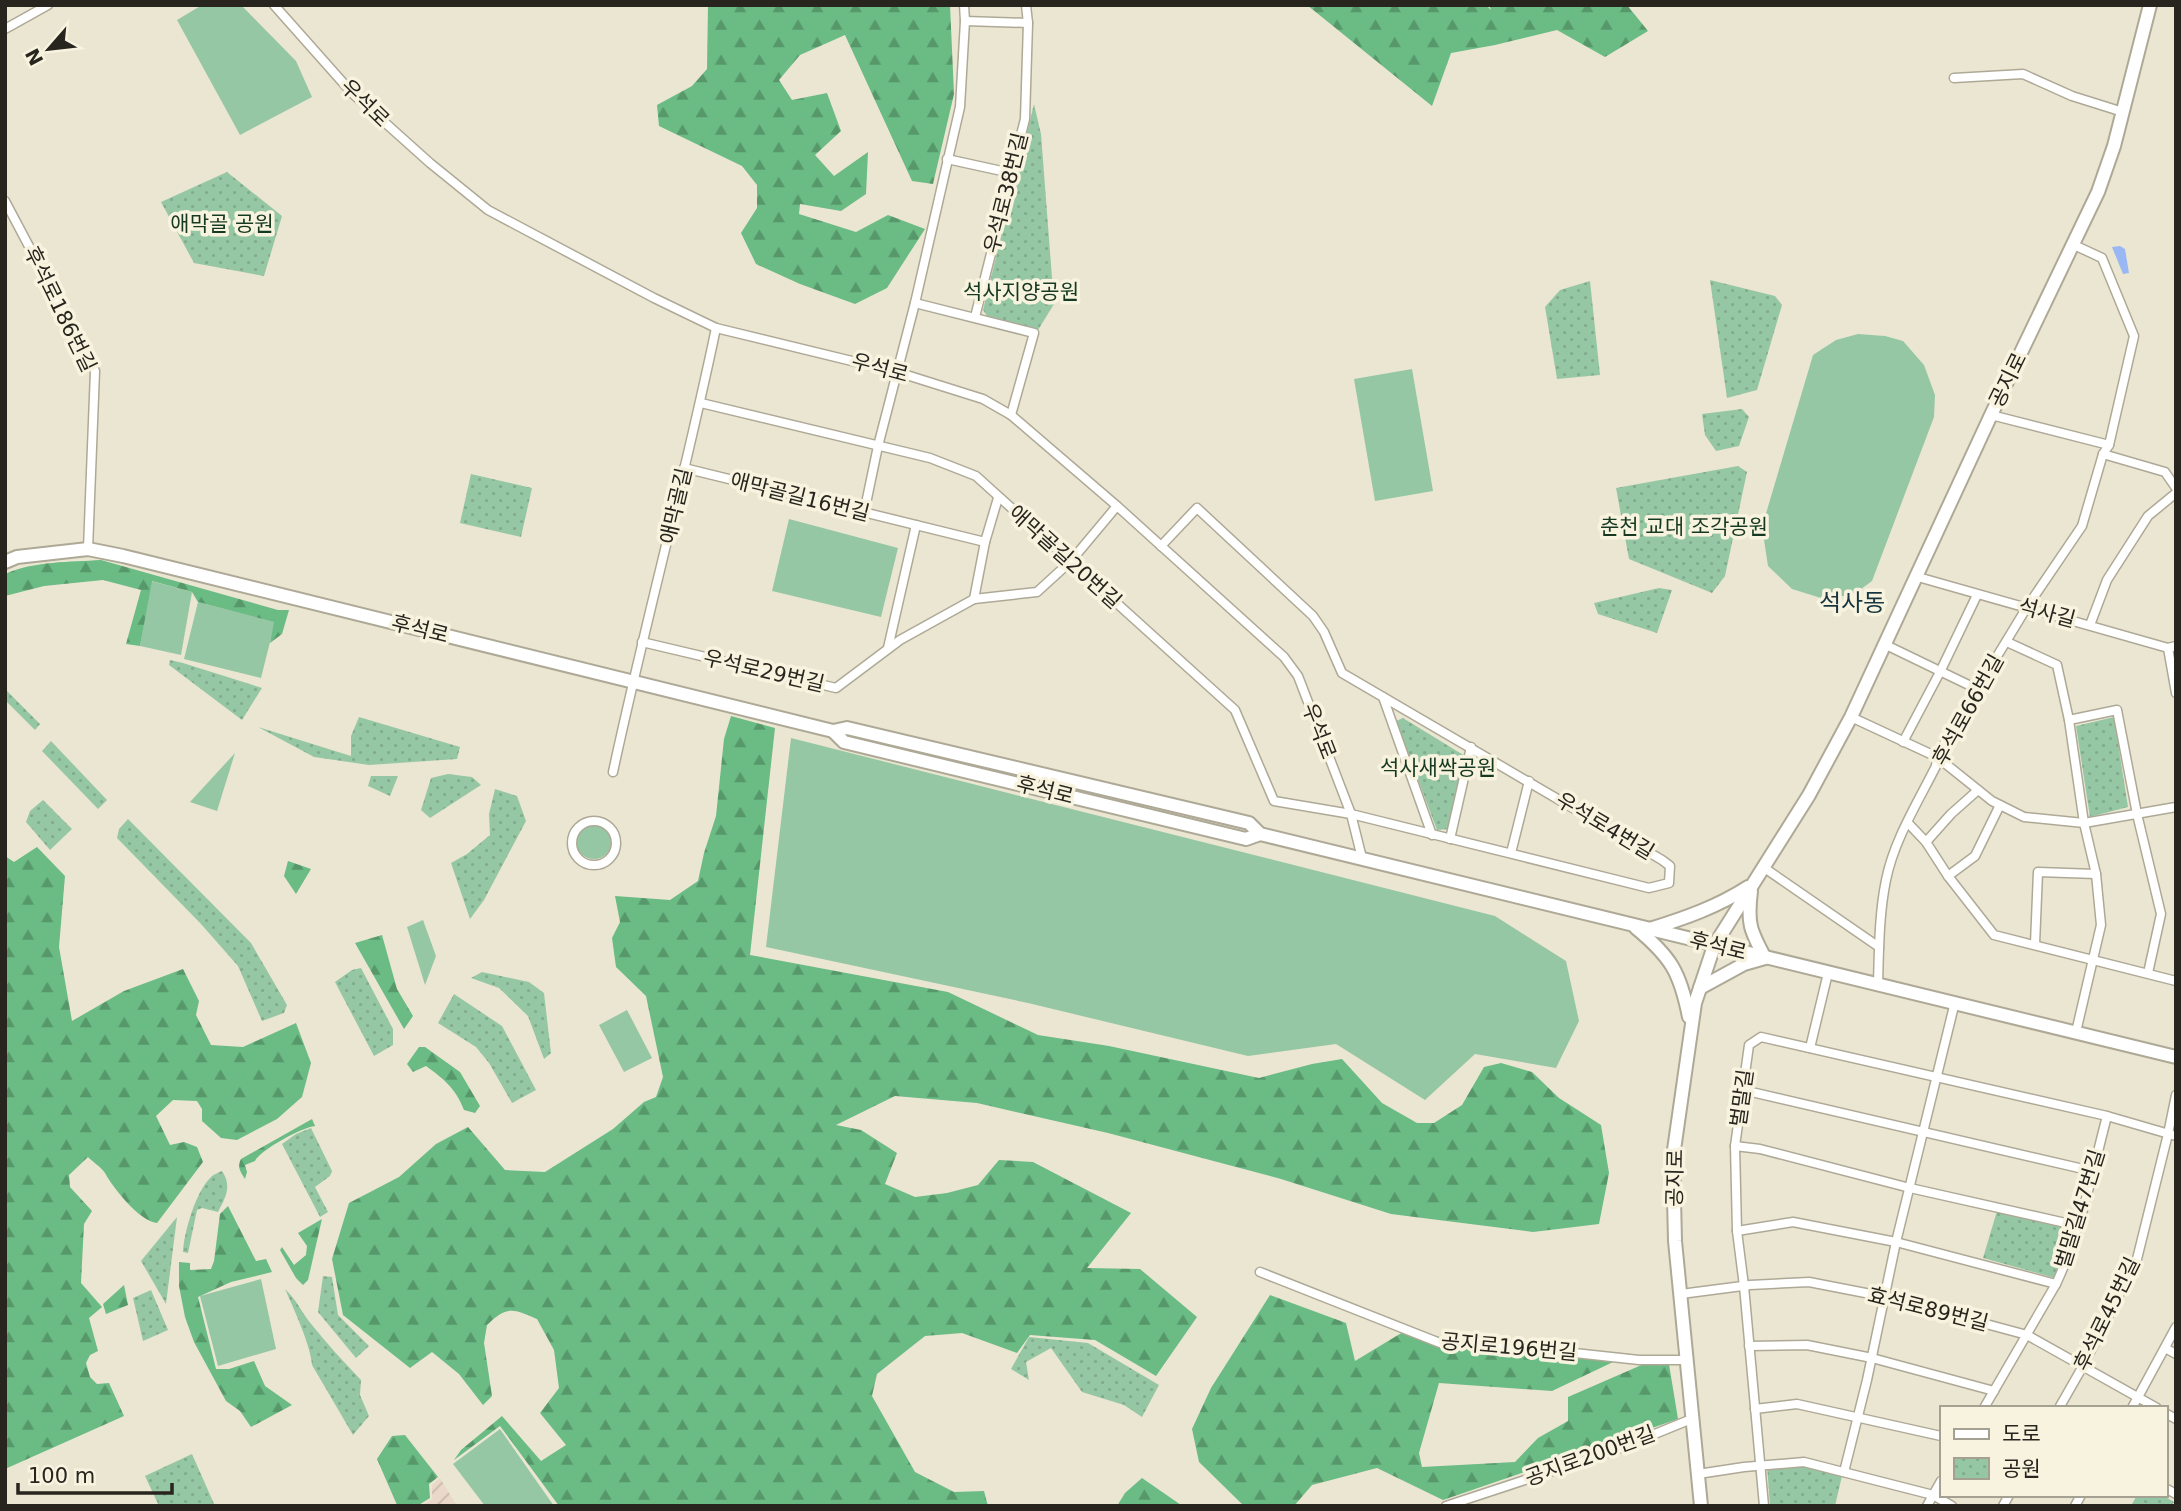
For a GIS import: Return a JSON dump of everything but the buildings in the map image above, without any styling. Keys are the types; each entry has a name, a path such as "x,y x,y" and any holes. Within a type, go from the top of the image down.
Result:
{"street":[{"path":"5,29 48,5"},
{"name":"우석로","path":"274,5 353,94 430,163 488,210 716,328 897,372 983,399 1011,415 1161,545 1284,657 1298,676 1351,814 1362,858"},
{"path":"864,513 960,107 964,5"},
{"name":"우석로38번길","path":"975,317 1025,119 1028,23 1026,5"},
{"name":"공지로","path":"1701,1506 1675,1241 1673,1157 1691,1027 1700,988 1714,946 1809,795 1851,717 2098,192 2114,146 2150,5"},
{"path":"965,21 1028,23"},
{"path":"1954,78 2023,74 2072,96 2123,112"},
{"path":"947,159 1011,173"},
{"name":"후석로186번길","path":"5,201 95,371 88,549"},
{"name":"후석로66번길","path":"1878,984 1886,879 1908,822 1936,766 1937,757 2027,607 2081,526 2109,445 2134,336 2102,258 2074,244"},
{"path":"915,303 1034,333 1011,415"},
{"name":"애막골길","path":"612,772 701,404 716,328"},
{"name":"애막골길20번길","path":"701,404 930,458 976,476 1235,709 1274,801 1351,814"},
{"path":"1991,415 2109,445"},
{"path":"2104,454 2165,472 2176,488"},
{"name":"애막골길16번길","path":"684,468 985,542"},
{"path":"2090,625 2107,580 2148,516 2176,493"},
{"path":"974,599 985,542 998,498"},
{"name":"우석로29번길","path":"642,642 836,688 900,640 974,599 1037,592 1071,561 1117,506"},
{"name":"우석로4번길","path":"1161,545 1197,508 1313,616 1324,632 1342,673 1662,860 1670,866 1669,883 1649,888 1351,814"},
{"path":"888,649 916,525"},
{"name":"후석로","path":"5,562 17,557 88,549 832,731 844,742 1246,839 1260,834 1362,858 2176,1057"},
{"name":"석사길","path":"1918,577 2172,647"},
{"path":"1903,741 1976,595"},
{"path":"2007,642 2057,665 2069,720 2084,823 2096,874 2101,925 2076,1032"},
{"path":"1886,645 1977,690"},
{"path":"2172,647 2176,694"},
{"path":"1383,697 1432,835"},
{"path":"2069,720 2117,710 2137,814 2161,914 2148,973"},
{"path":"1851,717 1937,757 1978,790 2024,817 2084,823 2176,807"},
{"path":"1450,839 1471,747"},
{"name":"우석로4번길","path":"1511,853 1529,781"},
{"path":"1926,842 1951,814 1978,790"},
{"path":"1948,876 1975,856 2000,805"},
{"path":"601,822 608,826 615,839 613,854 601,864 586,864 575,854 572,839 578,827 583,824 601,822"},
{"path":"1908,822 1994,934 2176,981"},
{"path":"1763,867 1879,947"},
{"path":"2035,944 2038,872 2096,874"},
{"path":"1649,929 1709,910 1752,885"},
{"path":"1700,988 1744,964 1765,958 1754,937 1748,916 1752,885"},
{"path":"1633,925 1657,946 1680,979 1691,1027"},
{"path":"1810,1048 1828,972"},
{"path":"1844,1472 1886,1297 1896,1242 1955,1002"},
{"name":"벌말길","path":"1764,1506 1737,1231 1735,1146 1749,1045 1762,1037 2107,1116 2172,1135"},
{"path":"1743,1090 2092,1171"},
{"name":"후석로45번길","path":"2060,1406 2137,1259 2172,1135 2176,1095"},
{"name":"벌말길47번길","path":"1985,1406 2066,1263 2107,1116"},
{"path":"1735,1146 1760,1149 1910,1188 2078,1226"},
{"path":"1737,1231 1793,1222 1896,1242 2056,1284"},
{"name":"공지로196번길","path":"1260,1272 1440,1343 1520,1347 1639,1360 1688,1360"},
{"name":"효석로89번길","path":"1681,1294 1744,1286 1810,1282 1886,1297 2027,1335 2154,1406"},
{"path":"2133,1406 2176,1327"},
{"path":"1749,1346 1807,1345 1872,1358 1994,1391"},
{"path":"2165,1348 2176,1354"},
{"path":"1755,1409 1797,1404 1940,1436"},
{"name":"공지로200번길","path":"1446,1506 1613,1451 1694,1418"},
{"path":"1698,1474 1804,1462 1933,1495 1952,1506"},
{"path":"1927,1506 1940,1483"}],"shaded area":[{"path":"440,1478 457,1506 421,1506 432,1499 432,1485"}],"green space":[{"path":"202,5 241,5 296,61 312,97 240,135 177,20"},
{"path":"708,5 950,5 954,94 933,184 912,181 845,35 800,55 779,80 792,100 827,93 841,131 815,155 834,176 868,152 866,194 841,211 800,204 799,214 856,232 888,215 925,229 887,288 855,304 756,264 741,233 757,208 757,185 742,166 659,126 657,105 692,86 707,69"},
{"path":"1307,5 1486,5 1491,10 1489,5 1627,5 1648,31 1605,57 1557,30 1451,53 1432,106"},
{"name":"석사지양공원","path":"1034,104 1041,134 1054,304 1038,330 987,316 983,310"},
{"name":"애막골 공원","path":"227,172 282,216 264,276 194,263 161,202"},
{"path":"1710,280 1775,296 1782,305 1757,390 1727,398"},
{"path":"1590,281 1600,375 1557,379 1545,307 1560,290"},
{"path":"1858,334 1885,336 1903,341 1924,365 1935,395 1934,417 1872,581 1857,592 1821,598 1792,589 1768,566 1762,527 1813,355 1836,340"},
{"path":"1412,369 1433,491 1375,501 1354,379"},
{"path":"1742,409 1749,417 1739,446 1716,451 1705,435 1702,414"},
{"name":"춘천 교대 조각공원","path":"1738,466 1747,472 1725,576 1712,593 1629,559 1616,488"},
{"path":"471,474 532,488 521,537 460,523"},
{"path":"789,519 898,548 881,617 772,591"},
{"path":"101,560 278,610 289,610 282,634 270,643 274,622 198,602 192,592 152,581 140,646 126,644 141,590 103,580 44,586 5,596 5,574 52,563"},
{"path":"151,581 192,592 181,655 140,646"},
{"path":"1659,588 1672,590 1657,633 1598,614 1594,603"},
{"path":"198,602 275,622 261,678 184,659"},
{"path":"170,660 262,688 242,720 169,665"},
{"path":"5,689 40,724 35,730 5,700"},
{"path":"731,716 775,728 750,955 948,992 1038,1035 1109,1046 1259,1078 1342,1059 1382,1103 1417,1123 1434,1123 1462,1105 1484,1067 1501,1063 1532,1072 1559,1098 1601,1125 1609,1173 1599,1224 1533,1232 1391,1214 1281,1179 1108,1133 977,1103 895,1096 836,1125 861,1130 897,1153 885,1184 915,1197 947,1193 978,1185 999,1160 1033,1162 1131,1213 1087,1268 1140,1269 1197,1317 1156,1376 1095,1340 1030,1335 1017,1353 962,1333 925,1336 877,1374 872,1396 915,1472 954,1492 984,1491 988,1506 559,1506 500,1426 454,1460 461,1450 502,1416 541,1461 566,1445 540,1413 559,1388 554,1350 537,1319 515,1311 500,1314 487,1325 484,1343 492,1396 483,1405 459,1374 432,1352 410,1368 343,1315 332,1259 349,1203 399,1177 436,1144 468,1127 505,1170 545,1172 613,1129 644,1102 656,1097 663,1077 646,996 616,967 612,938 620,922 615,896 670,900 698,881 716,816 724,739"},
{"path":"359,717 460,747 457,759 369,765 314,757 258,727 351,756 351,736"},
{"path":"2114,717 2128,807 2090,817 2076,726"},
{"name":"석사새싹공원","path":"1403,718 1465,756 1449,829 1437,830 1396,721"},
{"path":"791,738 1495,916 1566,961 1579,1021 1556,1068 1475,1054 1425,1100 1336,1044 1248,1056 1028,1003 766,947"},
{"path":"51,741 107,800 98,809 42,751"},
{"path":"235,753 217,811 190,802"},
{"path":"448,774 472,777 481,785 430,818 421,810 431,778"},
{"path":"371,776 398,776 390,796 368,786"},
{"path":"495,789 517,796 526,821 484,900 470,919 451,863 490,835 489,814"},
{"path":"43,800 72,829 50,850 26,822 30,811"},
{"path":"128,819 251,943 287,1005 284,1013 262,1021 238,966 117,838 119,829"},
{"path":"594,823 607,828 612,841 607,854 594,859 581,854 576,841 581,828"},
{"path":"37,847 65,876 59,947 72,1021 124,991 183,969 199,1001 196,1015 211,1045 243,1047 296,1023 311,1063 302,1097 277,1119 237,1140 221,1138 202,1121 202,1109 197,1101 173,1100 156,1116 170,1145 184,1142 197,1147 203,1162 157,1223 135,1211 103,1171 88,1157 69,1175 70,1187 92,1211 84,1224 81,1283 102,1307 89,1318 98,1351 90,1355 86,1363 90,1377 97,1384 109,1383 124,1416 5,1469 5,856 14,862"},
{"path":"288,861 311,869 296,894 284,876"},
{"path":"423,920 436,956 425,985 407,927"},
{"path":"382,935 397,989 413,1016 404,1029 355,943"},
{"path":"361,968 393,1029 393,1045 374,1056 335,982 352,970"},
{"path":"482,972 529,982 544,993 551,1053 544,1059 528,1016 499,988 471,978"},
{"path":"454,994 502,1026 536,1090 512,1103 489,1063 476,1047 438,1023"},
{"path":"627,1010 652,1058 624,1072 599,1025"},
{"path":"419,1047 425,1047 460,1072 480,1106 475,1113 464,1110 449,1085 426,1066 413,1072 407,1064"},
{"path":"312,1119 315,1126 282,1140 255,1161 245,1165 245,1179 239,1164 241,1159"},
{"path":"311,1128 332,1171 330,1176 315,1187 328,1212 320,1217 282,1144"},
{"path":"222,1171 227,1182 227,1191 218,1212 202,1208 197,1210 188,1253 183,1252 188,1223 200,1192 211,1177"},
{"path":"228,1206 256,1261 266,1259 272,1272 231,1282 198,1297 216,1369 229,1369 254,1361 265,1386 292,1405 251,1427 240,1411 226,1401 194,1342 185,1317 179,1286 179,1262 190,1263 190,1270 211,1269 220,1214"},
{"path":"1997,1211 2071,1229 2065,1257 2055,1278 1983,1258"},
{"path":"177,1217 166,1304 141,1261"},
{"path":"322,1219 308,1280 303,1285 280,1250 282,1247 294,1265 306,1255 307,1246 298,1233"},
{"path":"323,1276 332,1277 338,1315 369,1346 356,1358 318,1312"},
{"path":"261,1279 276,1349 218,1366 200,1296"},
{"path":"124,1285 128,1305 106,1314 103,1304"},
{"path":"285,1289 318,1332 361,1380 360,1395 369,1416 353,1435 312,1365 305,1337"},
{"path":"151,1290 168,1330 143,1341 133,1298"},
{"path":"1270,1295 1346,1323 1355,1361 1408,1329 1440,1337 1630,1354 1552,1391 1439,1383 1419,1453 1422,1467 1515,1462 1538,1438 1568,1421 1568,1397 1653,1360 1668,1358 1678,1419 1443,1500 1377,1468 1312,1485 1294,1506 1244,1506 1199,1462 1192,1429 1211,1388"},
{"path":"1029,1337 1088,1343 1159,1385 1142,1417 1124,1405 1082,1392 1051,1348 1026,1362 1029,1380 1011,1369"},
{"path":"500,1429 554,1506 485,1506 453,1464"},
{"path":"405,1435 438,1477 429,1484 430,1498 417,1506 397,1505 377,1459 392,1436"},
{"path":"192,1454 215,1506 159,1506 145,1476"},
{"path":"1812,1465 1842,1476 1835,1506 1770,1506 1767,1466"},
{"path":"1142,1478 1181,1506 1117,1506 1125,1493"},
{"path":"2136,1497 2165,1497 2174,1502 2172,1506 2131,1506"}],"water":[{"path":"2120,246 2125,249 2129,273 2123,274 2112,247"}],"district":[{"name":"석사동","path":"1852,603"}]}
